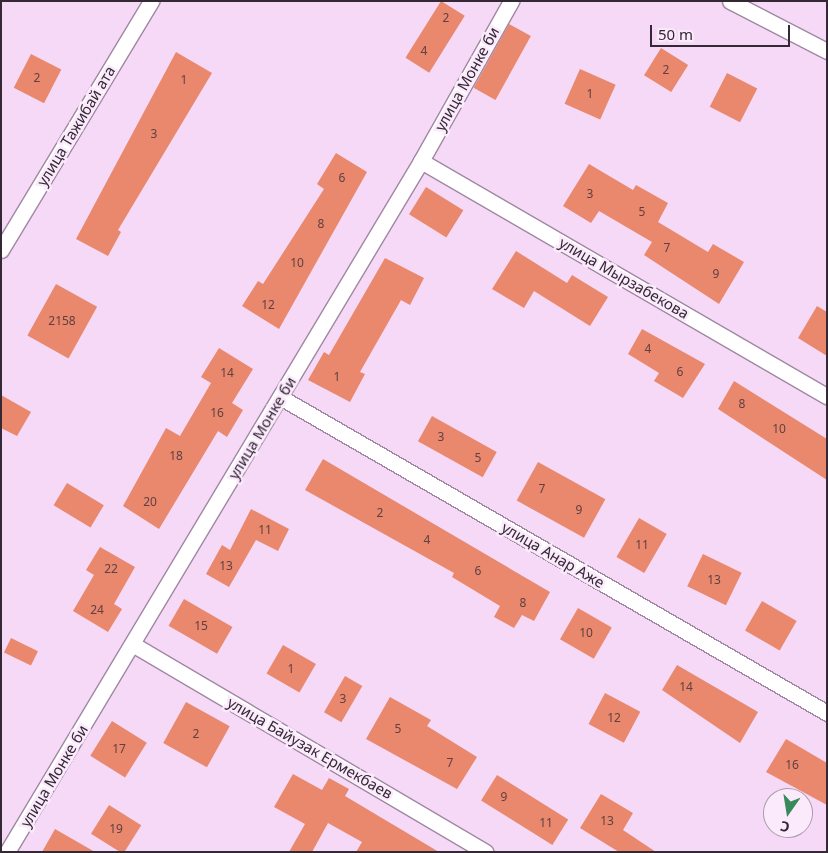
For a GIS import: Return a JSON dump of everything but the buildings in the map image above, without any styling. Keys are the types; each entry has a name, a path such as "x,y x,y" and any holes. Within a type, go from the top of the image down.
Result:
{"street":[{"name":"улица Тажибай ата","path":"1,250 151,1"},
{"name":"улица Монке би","path":"7,852 134,645 421,161 511,1"},
{"path":"730,1 827,51"},
{"name":"улица Мырзабекова","path":"421,161 827,396"},
{"name":"улица Анар Аже","path":"280,397 827,713"},
{"name":"улица Байузак Ермекбаев","path":"134,645 486,852"}]}
